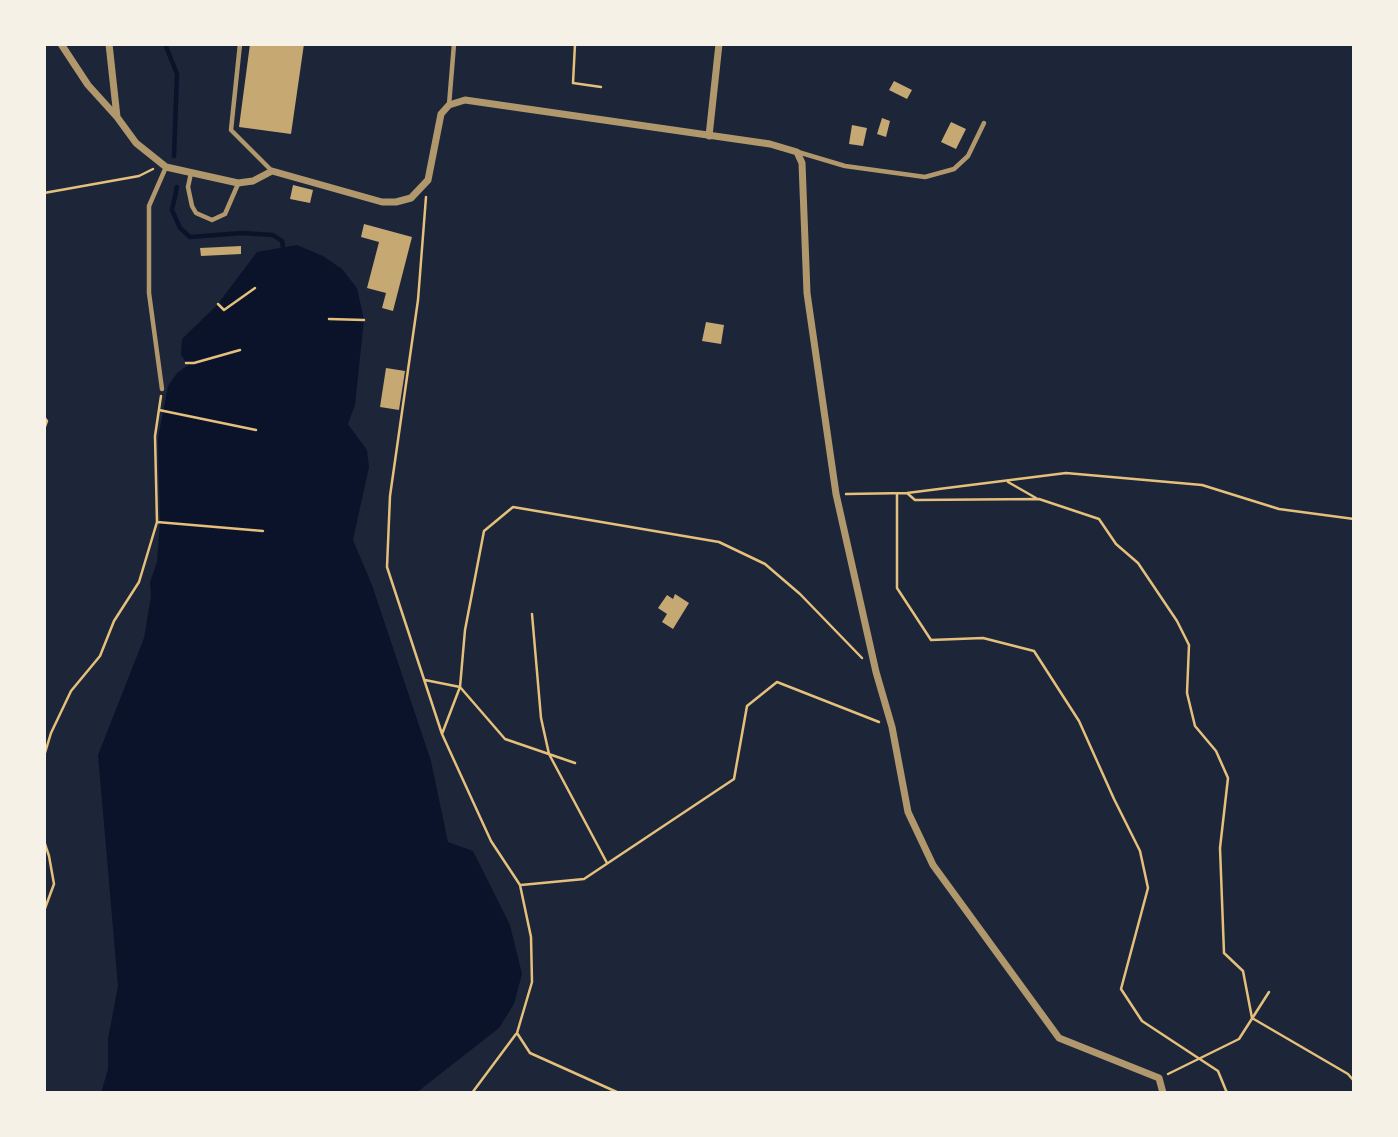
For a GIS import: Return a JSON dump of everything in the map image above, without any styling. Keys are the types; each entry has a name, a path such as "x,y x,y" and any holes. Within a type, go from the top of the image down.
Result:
{"street":[{"path":"61,44 88,85 136,143 163,165 238,183 253,181 272,171 360,197 396,202 411,198 428,180 441,114 449,104 465,100 770,144 797,152 803,163 807,293 836,494 876,672 892,727 908,812 933,865 1059,1038 1159,1078 1163,1093"},
{"path":"109,44 117,117"},
{"path":"709,136 719,44"}],"lane":[{"path":"240,44 232,130 272,171"},
{"path":"449,104 454,44"},
{"path":"797,152 845,166 925,177 954,169 968,156 984,123"},
{"path":"162,389 149,293 149,206 163,165"},
{"path":"191,173 188,187 195,213 212,220 225,214 238,183"}],"path":[{"path":"575,44 573,83 601,88"},
{"path":"44,193 139,176 163,165"},
{"path":"428,180 418,300 390,496 387,567 442,734 491,841 520,886 531,937 532,982 517,1033 472,1093"},
{"path":"218,303 224,310 255,288"},
{"path":"329,319 364,320"},
{"path":"186,363 240,350"},
{"path":"44,756 51,733 71,691 100,656 114,621 139,582 157,522 155,436 162,389"},
{"path":"159,410 256,430"},
{"path":"44,417 47,421 44,429"},
{"path":"836,494 907,494 1066,473 1202,485 1279,509 1354,519"},
{"path":"1006,481 1039,499 1099,519 1116,544 1138,563 1177,621 1189,645 1186,693 1195,726 1216,751 1228,778 1220,848 1224,953 1243,971 1252,1018 1348,1074 1354,1082"},
{"path":"897,494 897,587 931,640 983,638 1034,651 1079,721 1140,851 1148,888 1121,989 1142,1021 1218,1071 1227,1093"},
{"path":"907,494 915,500 1039,499"},
{"path":"442,734 460,688 465,630 484,531 513,507 719,542 765,564 800,594 876,672"},
{"path":"157,522 263,531"},
{"path":"532,614 541,718 549,754 607,863"},
{"path":"425,680 460,688 505,739 575,763"},
{"path":"520,886 584,879 734,779 747,706 777,682 892,727"},
{"path":"44,841 54,884 44,911"},
{"path":"1159,1078 1238,1039 1269,992"},
{"path":"517,1033 530,1053 619,1093"}],"shaded area":[{"path":"44,44 1354,44 1354,1093 44,1093"},
{"path":"297,245 323,256 342,269 357,288 364,320 355,405 348,424 367,450 369,467 353,540 372,585 431,761 448,842 473,851 510,925 522,974 514,1004 499,1028 416,1093 101,1093 108,1069 108,1039 118,986 98,755 144,638 151,596 150,582 157,562 160,521 158,438 168,386 177,373 188,365 181,355 182,339 217,305 257,252"}],"building":[{"path":"250,44 304,44 291,134 239,127"},
{"path":"894,81 912,90 907,99 889,90"},
{"path":"882,118 890,121 886,137 877,134"},
{"path":"951,122 966,129 956,149 941,142"},
{"path":"852,125 867,128 863,146 849,144"},
{"path":"293,185 313,190 310,203 290,199"},
{"path":"364,224 412,237 393,311 382,308 386,293 367,288 379,242 361,237"},
{"path":"241,246 241,254 201,256 200,248"},
{"path":"706,322 724,325 721,344 702,341"},
{"path":"386,368 405,371 399,410 380,407"},
{"path":"675,594 689,603 673,629 662,622 667,614 658,608 667,595 673,599"}],"waterway":[{"path":"165,44 177,74 174,156"},
{"path":"177,187 172,210 180,228 190,237 242,233 273,235 282,241 283,247"}]}
